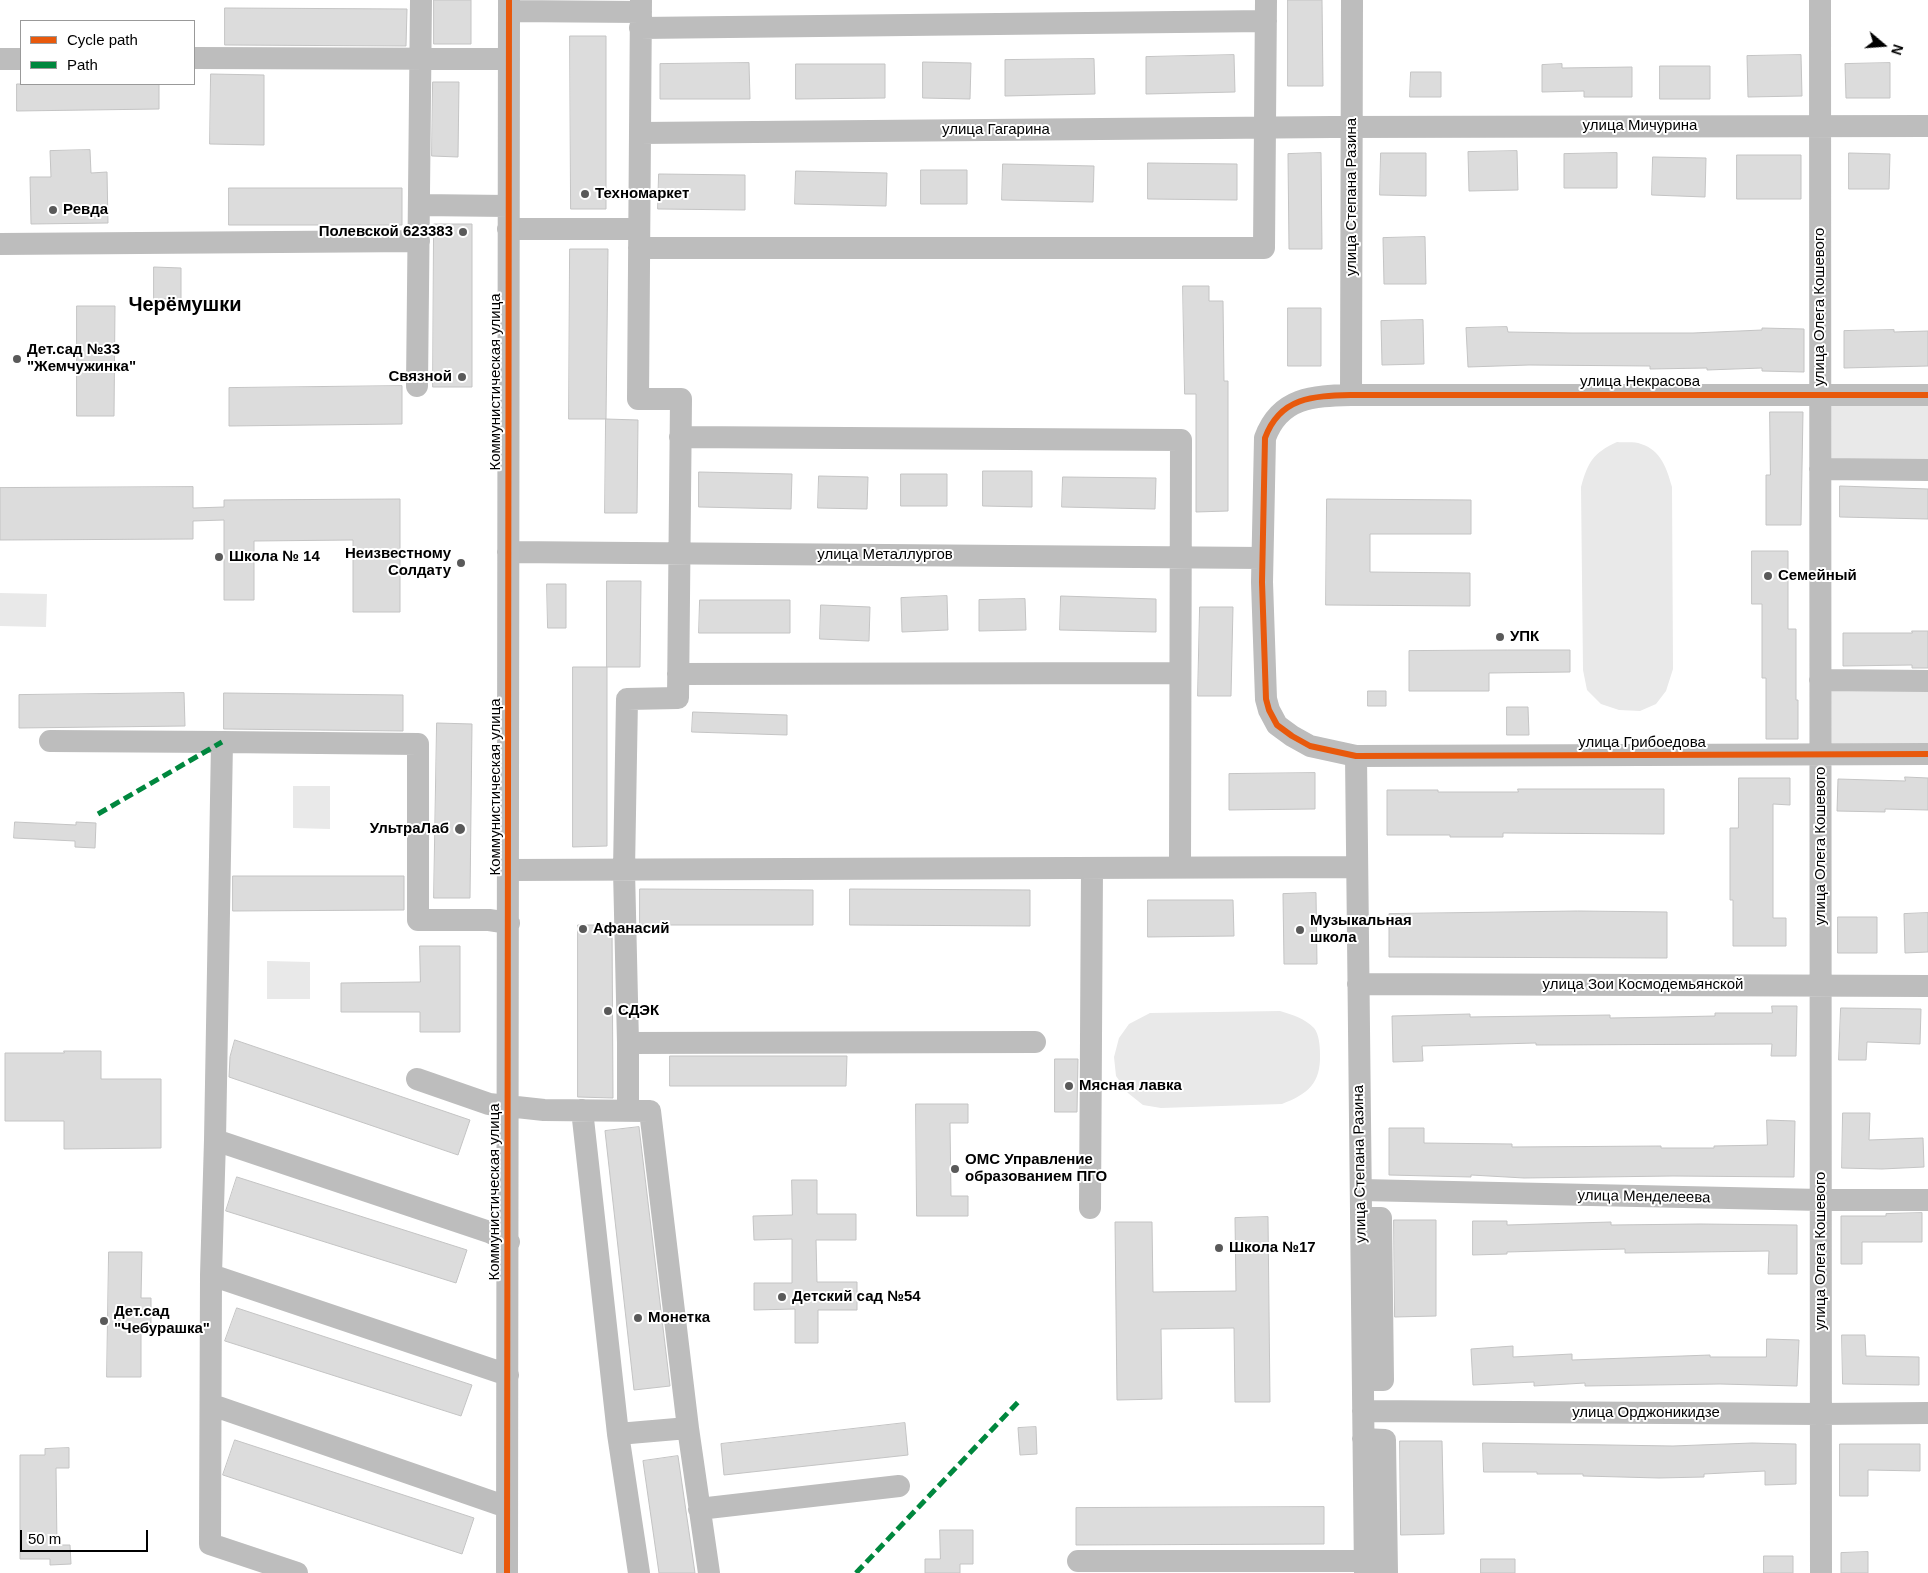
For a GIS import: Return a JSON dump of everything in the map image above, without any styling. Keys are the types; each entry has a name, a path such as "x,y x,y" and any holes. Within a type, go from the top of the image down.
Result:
{"street":[{"path":"417,386 421,0"},
{"name":"улица Степана Разина","path":"1352,0 1352,395"},
{"name":"улица Олега Кошевого","path":"1820,0 1822,1573"},
{"path":"508,228 639,238 1264,248 1266,128 1266,11 641,13 509,6"},
{"name":"Коммунистическая улица","path":"508,1573 509,6"},
{"path":"628,1111 624,870 627,698 678,698 681,399 638,399 641,13"},
{"path":"195,58 509,59"},
{"path":"0,59 20,59"},
{"name":"улица Мичурина","path":"1352,127 1928,126"},
{"name":"улица Гагарина","path":"640,133 1352,127"},
{"path":"419,205 508,206"},
{"path":"0,244 419,241"},
{"name":"улица Некрасова","path":"1262,558 1263,452 1265,438 1270,424 1278,414 1306,398 1352,395 1928,395"},
{"path":"680,437 1181,440 1180,867"},
{"path":"1820,469 1928,470"},
{"name":"улица Металлургов","path":"508,552 1262,558"},
{"name":"улица Грибоедова","path":"1262,558 1264,688 1266,699 1272,718 1284,731 1310,746 1356,756 1928,754"},
{"path":"678,674 1180,672"},
{"path":"1820,680 1928,681"},
{"path":"50,741 418,744 418,920 489,920 509,923"},
{"path":"222,742 211,1275 210,1544 297,1573"},
{"name":"улица Степана Разина","path":"1356,756 1365,1567"},
{"path":"509,870 1357,867"},
{"path":"1090,1208 1092,868"},
{"name":"улица Зои Космодемьянской","path":"1358,984 1928,986"},
{"path":"628,1043 1035,1042"},
{"path":"417,1079 489,1104 507,1107 544,1110 650,1111 688,1428 708,1573"},
{"path":"582,1110 618,1434 639,1573"},
{"path":"215,1140 489,1232 509,1242"},
{"name":"улица Менделеева","path":"1361,1190 1821,1200 1928,1200"},
{"path":"211,1275 508,1375"},
{"path":"212,1405 507,1507"},
{"name":"улица Орджоникидзе","path":"1363,1411 1928,1413"},
{"path":"618,1434 688,1428"},
{"path":"1363,1440 1385,1440 1387,1573"},
{"path":"699,1509 899,1486"},
{"path":"1078,1561 1273,1567 1365,1567"}],"shaded area":[{"path":"1826,401 1928,401 1928,466 1826,465"},
{"path":"1617,442 1638,443 1654,451 1665,467 1672,487 1673,669 1666,691 1656,704 1640,711 1619,710 1601,704 1587,690 1583,670 1581,487 1586,471 1597,454"},
{"path":"0,593 47,594 46,627 0,626"},
{"path":"1826,685 1928,685 1928,749 1826,749"},
{"path":"293,786 330,786 330,829 293,828"},
{"path":"267,961 310,962 310,999 267,999"},
{"path":"1280,1011 1302,1019 1314,1028 1318,1037 1320,1051 1318,1073 1311,1086 1299,1096 1282,1104 1161,1108 1143,1105 1128,1093 1116,1076 1114,1057 1119,1038 1129,1024 1150,1013"}],"building":[{"path":"434,0 471,0 471,44 434,44"},
{"path":"1288,0 1322,0 1323,86 1288,86"},
{"path":"225,8 407,9 406,46 225,45"},
{"path":"570,36 606,36 606,209 571,209"},
{"path":"1234,55 1235,92 1146,94 1146,57"},
{"path":"1801,55 1802,96 1748,97 1747,56"},
{"path":"1094,59 1095,94 1005,96 1005,60"},
{"path":"923,62 971,63 970,99 923,98"},
{"path":"749,63 750,99 660,99 660,64"},
{"path":"1890,63 1890,98 1846,98 1845,64"},
{"path":"796,64 885,64 885,98 796,99"},
{"path":"1562,64 1562,68 1632,67 1632,97 1584,97 1584,91 1542,92 1542,65"},
{"path":"1660,66 1710,66 1710,99 1660,99"},
{"path":"1411,72 1441,72 1441,97 1410,97"},
{"path":"211,74 264,75 264,145 210,144"},
{"path":"433,82 459,82 458,157 432,156"},
{"path":"17,84 159,85 159,109 17,111"},
{"path":"90,150 91,173 107,172 108,223 31,224 30,177 51,177 50,151"},
{"path":"1517,151 1518,190 1469,191 1468,152"},
{"path":"1321,153 1322,249 1289,249 1288,154"},
{"path":"1381,153 1426,153 1426,196 1380,195"},
{"path":"1617,153 1617,188 1564,188 1564,154"},
{"path":"1849,153 1890,154 1889,189 1849,189"},
{"path":"1737,155 1801,155 1801,199 1737,199"},
{"path":"1653,157 1706,158 1705,197 1652,195"},
{"path":"1148,163 1237,164 1237,200 1148,199"},
{"path":"1003,164 1094,166 1093,202 1002,200"},
{"path":"921,170 967,170 967,204 921,204"},
{"path":"796,171 887,173 886,206 795,204"},
{"path":"659,174 745,175 745,210 658,209"},
{"path":"229,188 402,188 402,225 229,225"},
{"path":"434,224 472,224 472,387 433,387"},
{"path":"1425,237 1426,284 1384,284 1383,238"},
{"path":"570,249 608,249 606,419 569,419"},
{"path":"154,267 181,268 181,299 154,299"},
{"path":"1183,286 1209,286 1209,301 1223,301 1224,381 1228,381 1228,511 1196,512 1196,394 1185,394"},
{"path":"77,306 115,306 114,416 77,416"},
{"path":"1288,308 1321,308 1321,366 1288,366"},
{"path":"1423,320 1424,364 1382,365 1381,321"},
{"path":"1507,327 1508,332 1572,333 1693,333 1762,330 1762,328 1804,329 1804,372 1762,371 1762,368 1707,370 1707,368 1650,369 1650,366 1529,365 1468,367 1466,328"},
{"path":"1894,330 1894,332 1928,331 1928,366 1844,368 1844,331"},
{"path":"402,386 402,424 229,426 229,388"},
{"path":"1770,412 1803,412 1801,525 1766,525 1766,475 1770,475"},
{"path":"606,419 638,420 637,513 605,513"},
{"path":"983,471 1032,471 1032,507 983,506"},
{"path":"699,472 792,474 791,509 699,507"},
{"path":"901,474 947,474 947,506 901,506"},
{"path":"819,476 868,477 867,509 818,508"},
{"path":"1063,477 1156,478 1155,509 1062,507"},
{"path":"1840,486 1928,489 1928,519 1840,517"},
{"path":"193,487 193,508 224,507 224,500 400,499 400,612 353,612 353,540 254,541 254,600 224,600 224,520 193,521 193,539 0,540 0,488"},
{"path":"1327,499 1471,500 1471,534 1370,534 1370,572 1470,573 1470,606 1326,605"},
{"path":"1752,551 1788,551 1788,629 1796,629 1798,739 1766,739 1766,678 1762,678 1762,604 1752,604"},
{"path":"607,581 641,581 640,667 607,667"},
{"path":"547,584 566,584 566,628 548,628"},
{"path":"947,596 948,630 902,632 901,598"},
{"path":"1061,596 1156,599 1156,632 1060,630"},
{"path":"1025,599 1026,630 979,631 979,600"},
{"path":"700,600 790,600 790,633 699,633"},
{"path":"821,605 870,607 869,641 820,639"},
{"path":"1200,607 1233,607 1231,696 1198,696"},
{"path":"1912,631 1928,631 1928,668 1912,668 1912,665 1843,666 1843,633 1912,633"},
{"path":"1570,650 1570,672 1489,673 1489,691 1409,691 1409,651"},
{"path":"573,667 607,667 607,846 573,847"},
{"path":"1368,691 1386,691 1386,706 1368,706"},
{"path":"184,693 185,726 19,728 19,695"},
{"path":"224,693 403,695 403,731 224,729"},
{"path":"1507,707 1528,707 1529,735 1507,735"},
{"path":"693,712 787,715 787,735 692,732"},
{"path":"437,723 472,724 470,898 434,898"},
{"path":"1315,773 1315,809 1229,810 1229,774"},
{"path":"1905,777 1928,778 1928,810 1885,809 1885,812 1837,811 1838,779 1905,781"},
{"path":"1739,778 1790,778 1790,805 1773,804 1773,918 1786,918 1786,946 1733,946 1733,900 1730,900 1730,828 1738,828"},
{"path":"1518,789 1664,789 1664,834 1503,833 1503,837 1387,835 1387,790 1518,792"},
{"path":"15,822 76,825 76,822 96,823 95,848 75,847 75,841 14,838"},
{"path":"233,876 404,876 404,910 233,911"},
{"path":"640,889 813,890 813,925 640,925"},
{"path":"850,889 1030,890 1030,926 850,925"},
{"path":"1316,893 1317,964 1284,964 1283,894"},
{"path":"1148,900 1233,900 1234,936 1148,937"},
{"path":"1578,911 1667,912 1667,958 1389,957 1389,914"},
{"path":"1928,913 1928,952 1905,953 1904,914"},
{"path":"1838,917 1877,917 1877,953 1838,953"},
{"path":"578,925 612,925 613,1098 578,1097"},
{"path":"420,946 460,946 460,1032 420,1032 420,1012 341,1012 341,983 420,982"},
{"path":"1772,1006 1797,1006 1796,1056 1771,1056 1772,1044 1536,1045 1536,1043 1422,1046 1423,1061 1393,1062 1392,1016 1470,1014 1470,1017 1610,1015 1610,1018 1715,1016 1715,1013 1772,1013"},
{"path":"1841,1008 1921,1009 1920,1044 1867,1042 1866,1060 1839,1060"},
{"path":"235,1040 470,1120 458,1155 229,1077 230,1057"},
{"path":"64,1051 101,1051 101,1079 161,1079 161,1148 64,1149 64,1121 5,1121 5,1053 64,1053"},
{"path":"670,1056 847,1056 846,1086 670,1086"},
{"name":"Мясная лавка","path":"1055,1059 1078,1059 1077,1112 1055,1112"},
{"path":"916,1104 968,1104 968,1123 950,1123 951,1196 968,1196 968,1216 917,1216"},
{"path":"1843,1113 1870,1113 1869,1140 1923,1138 1924,1167 1842,1168"},
{"path":"1767,1120 1795,1121 1794,1177 1524,1178 1471,1175 1471,1177 1389,1175 1389,1128 1424,1128 1424,1143 1512,1144 1512,1147 1661,1146 1661,1148 1714,1148 1714,1146 1767,1145"},
{"path":"639,1127 670,1386 634,1390 605,1131"},
{"path":"237,1177 467,1250 456,1283 226,1211"},
{"path":"792,1180 817,1180 817,1214 856,1214 856,1240 816,1240 817,1282 857,1282 857,1310 818,1310 818,1343 795,1343 795,1309 754,1310 754,1283 792,1283 792,1239 754,1240 753,1216 792,1215"},
{"path":"1922,1213 1922,1242 1862,1242 1862,1264 1841,1264 1841,1216 1886,1216 1886,1214"},
{"path":"1268,1217 1270,1402 1235,1402 1234,1328 1161,1329 1162,1399 1117,1400 1115,1222 1152,1222 1153,1292 1236,1291 1235,1218"},
{"path":"1394,1220 1436,1220 1436,1316 1395,1317"},
{"path":"1473,1221 1507,1221 1507,1225 1611,1222 1611,1225 1797,1225 1797,1274 1768,1274 1769,1251 1625,1253 1625,1249 1507,1252 1507,1254 1473,1255"},
{"path":"109,1252 142,1252 141,1298 151,1298 151,1331 141,1331 141,1377 107,1377"},
{"path":"237,1308 472,1385 461,1416 225,1341"},
{"path":"1842,1335 1865,1335 1866,1356 1919,1357 1919,1385 1843,1384"},
{"path":"1767,1339 1799,1340 1797,1386 1720,1384 1585,1386 1585,1383 1534,1386 1534,1382 1473,1385 1471,1349 1513,1346 1513,1357 1572,1354 1572,1360 1710,1355 1710,1357 1766,1357"},
{"path":"905,1423 908,1455 724,1475 721,1444"},
{"path":"1036,1427 1037,1454 1020,1455 1018,1428"},
{"path":"235,1440 474,1518 462,1554 223,1475"},
{"path":"1400,1441 1442,1441 1444,1534 1401,1535"},
{"path":"1483,1443 1673,1446 1752,1443 1796,1444 1796,1484 1765,1485 1765,1471 1704,1474 1704,1477 1659,1478 1583,1476 1583,1474 1537,1474 1537,1472 1484,1472"},
{"path":"1840,1444 1920,1444 1920,1471 1868,1470 1868,1496 1840,1496"},
{"path":"69,1448 69,1468 56,1468 57,1545 70,1545 71,1564 50,1565 50,1559 20,1559 20,1455 45,1455 45,1449"},
{"path":"678,1456 695,1573 659,1573 643,1461"},
{"path":"1324,1507 1324,1544 1076,1545 1076,1508"},
{"path":"940,1530 973,1530 973,1564 960,1564 960,1573 925,1573 925,1559 940,1559"},
{"path":"1868,1552 1868,1573 1841,1573 1841,1553"},
{"path":"1764,1556 1793,1556 1793,1573 1764,1573"},
{"path":"1481,1559 1515,1559 1515,1573 1481,1573"}],"marked path":[{"path":"98,814 222,742"},
{"path":"856,1573 1021,1399"}],"cycle path":[{"path":"507,1573 509,0"},
{"path":"1928,395 1351,395 1311,398 1299,402 1279,414 1271,424 1265,438 1262,582 1266,699 1269,710 1277,725 1310,746 1356,756 1928,754"}],"place":[{"name":"Техномаркет","path":"585,194"},
{"name":"Ревда","path":"53,210"},
{"name":"Полевской 623383","path":"463,232"},
{"name":"Дет.сад №33 \"Жемчужинка\"","path":"17,359"},
{"name":"Связной","path":"462,377"},
{"name":"Школа № 14","path":"219,557"},
{"name":"Неизвестному Солдату","path":"461,563"},
{"name":"Семейный","path":"1768,576"},
{"name":"УПК","path":"1500,637"},
{"name":"УльтраЛаб","path":"460,829"},
{"name":"Афанасий","path":"583,929"},
{"name":"Музыкальная школа","path":"1300,930"},
{"name":"СДЭК","path":"608,1011"},
{"name":"Мясная лавка","path":"1069,1086"},
{"name":"ОМС Управление образованием ПГО","path":"955,1169"},
{"name":"Школа №17","path":"1219,1248"},
{"name":"Детский сад №54","path":"782,1297"},
{"name":"Монетка","path":"638,1318"},
{"name":"Дет.сад \"Чебурашка\"","path":"104,1321"}],"district":[{"name":"Черёмушки","path":"185,305"}]}
